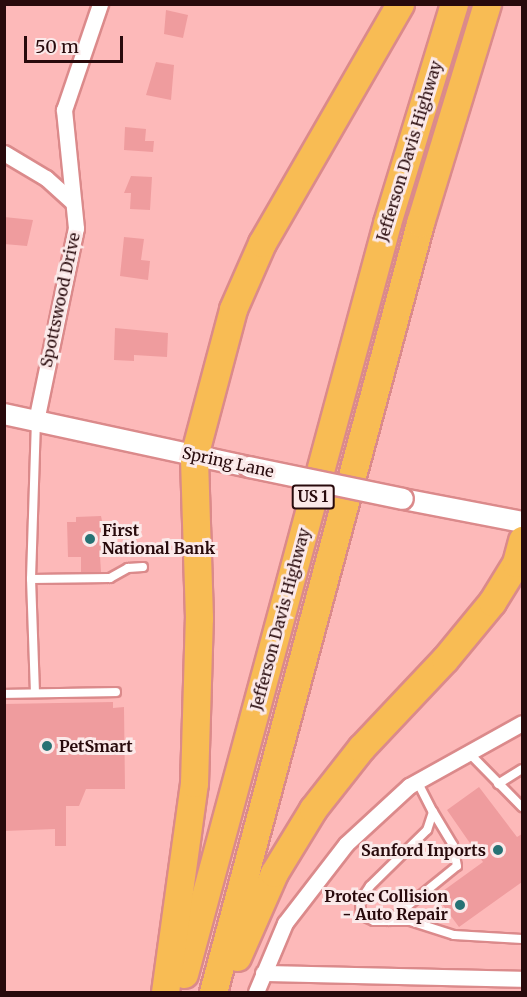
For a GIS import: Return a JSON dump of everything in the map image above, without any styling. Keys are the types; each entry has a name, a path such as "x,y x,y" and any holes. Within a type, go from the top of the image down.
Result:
{"highway":[{"path":"165,993 194,783 199,618 194,456 233,309 262,243 400,4"},
{"name":"Jefferson Davis Highway","path":"179,993 387,223 454,4"},
{"name":"Jefferson Davis Highway","path":"213,993 420,223 487,4"},
{"path":"225,993 274,873 314,809 361,748 445,659 492,602 516,563 522,540"}],"street":[{"name":"Spottswood Drive","path":"36,421 76,228 64,110 100,4"},
{"path":"4,153 46,178 73,202"},
{"name":"Spring Lane","path":"4,414 194,456 522,522"},
{"path":"256,993 285,923 313,883 346,844 417,781 522,723"},
{"path":"263,973 522,979"}],"lane":[{"path":"35,693 31,579 36,421"},
{"path":"31,579 110,578 128,568 143,567"},
{"path":"4,694 116,692"},
{"path":"468,751 522,807"},
{"path":"498,784 522,769"},
{"path":"389,921 457,866 453,845 417,781"},
{"path":"433,812 427,830 360,901 361,915 374,921 410,921 454,935 522,939"}],"building":[{"path":"166,10 188,15 183,38 164,34"},
{"path":"156,62 174,65 171,100 146,95"},
{"path":"125,127 146,129 145,141 154,141 153,152 124,150"},
{"path":"131,176 152,177 150,210 130,209 131,193 124,193"},
{"path":"4,217 33,220 27,246 4,244"},
{"path":"124,237 144,239 141,260 150,261 148,280 120,276"},
{"path":"115,328 168,333 167,357 134,355 134,361 114,360"},
{"name":"First National Bank","path":"101,516 102,521 112,521 113,555 100,556 101,572 81,572 81,557 68,557 67,522 76,522 76,517"},
{"path":"113,702 113,708 124,707 125,789 86,789 79,806 66,806 66,846 55,846 55,829 4,831 4,704"},
{"name":"Sanford Inports","path":"479,787 517,837 522,834 522,882 459,927 436,896 483,862 447,810"}],"place":[{"name":"First National Bank","path":"90,539"},
{"name":"PetSmart","path":"47,746"},
{"name":"Sanford Inports","path":"498,850"},
{"name":"Protec Collision - Auto Repair","path":"460,905"}]}
